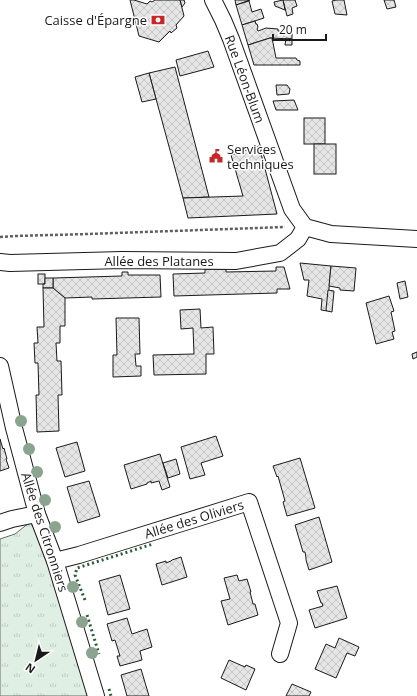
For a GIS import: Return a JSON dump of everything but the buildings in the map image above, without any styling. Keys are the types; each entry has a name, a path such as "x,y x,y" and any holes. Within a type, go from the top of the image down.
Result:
{"street":[{"name":"Rue Léon-Blum","path":"213,1 231,39 292,209 305,227"},
{"path":"305,227 331,234 417,239"},
{"name":"Allée des Platanes","path":"0,262 122,260 236,261 280,253 298,239 305,227"},
{"name":"Allée des Citronniers","path":"0,366 14,428 37,514 55,561 96,696"},
{"name":"Allée des Oliviers","path":"55,561 79,555 249,502 289,623 280,654"},
{"path":"0,523 37,514"}],"path":[{"path":"0,237 305,227"}],"green space":[{"path":"44,511 101,696 0,696 0,539 15,534"}],"hedge":[{"path":"85,600 75,575 77,568 153,544"},
{"path":"87,615 99,654"},
{"path":"109,689 111,696"}],"place":[{"name":"Caisse d'Épargne","path":"158,20"},
{"name":"Services techniques","path":"216,156"}]}
